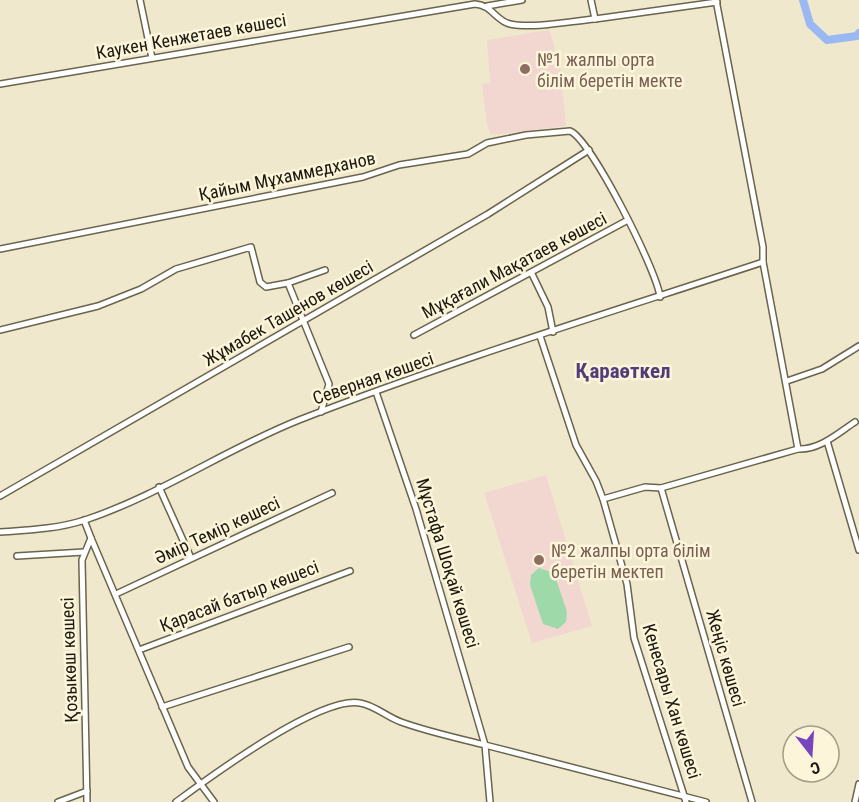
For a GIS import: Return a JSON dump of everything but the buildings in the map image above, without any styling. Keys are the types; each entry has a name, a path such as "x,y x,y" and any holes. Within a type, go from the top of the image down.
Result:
{"street":[{"path":"140,0 152,58"},
{"name":"Каукен Кенжетаев көшесі","path":"0,84 458,3 487,6 522,0"},
{"path":"591,0 595,19"},
{"path":"487,6 502,22 517,25 595,19 717,1 764,247 763,262 798,448"},
{"name":"Қайым Мұхаммедханов","path":"0,249 363,177 399,165 468,154 487,143 526,135 570,131 577,134 589,150"},
{"path":"589,150 628,220 652,272 660,297"},
{"name":"Жұмабек Ташенов көшесі","path":"0,496 488,213 589,150"},
{"name":"Мұқағали Мақатаев көшесі","path":"414,335 532,274 628,220"},
{"path":"0,330 98,306 141,289 170,272 251,247 260,282 266,287 288,283 325,270"},
{"name":"Северная көшесі","path":"0,532 53,528 84,520 159,488 296,421 540,336 763,262"},
{"path":"532,274 548,307 553,332"},
{"path":"288,283 328,384 321,412"},
{"name":"Кенесары Хан көшесі","path":"540,336 576,445 603,499 627,584 634,638 685,799"},
{"path":"787,381 822,369 859,346"},
{"name":"Мұстафа Шоқай көшесі","path":"376,392 423,532 485,745 490,802"},
{"path":"603,499 645,487 661,488 798,448 808,449 827,441 855,422"},
{"path":"827,441 859,550"},
{"path":"159,488 191,558"},
{"name":"Жеңіс көшесі","path":"661,488 752,802"},
{"name":"Әмір Темір көшесі","path":"116,594 332,493"},
{"path":"84,520 188,767 214,802"},
{"name":"Қозыкөш көшесі","path":"87,802 82,591 84,552 91,538"},
{"path":"17,555 84,552"},
{"name":"Қарасай батыр көшесі","path":"139,650 350,571"},
{"path":"162,707 349,647"},
{"path":"176,802 271,738 308,717 352,702 362,703 399,721 440,735 685,799 706,802"},
{"path":"855,802 859,784"},
{"path":"58,802 87,791"}],"shaded area":[{"name":"№1 жалпы орта білім беретін мекте","path":"549,30 554,44 554,55 559,55 566,126 491,135 487,125 482,84 490,83 487,40"},
{"name":"№2 жалпы орта білім беретін мектеп","path":"546,475 592,626 532,643 484,493"}],"green space":[{"path":"539,568 554,573 567,612 566,622 558,629 543,624 530,585 531,575"}],"waterway":[{"path":"803,0 810,24 827,40 857,36 859,33"}],"place":[{"name":"№1 жалпы орта білім беретін мекте","path":"525,69"},
{"name":"№2 жалпы орта білім беретін мектеп","path":"539,560"}],"district":[{"name":"Қараөткел","path":"623,371"}]}
